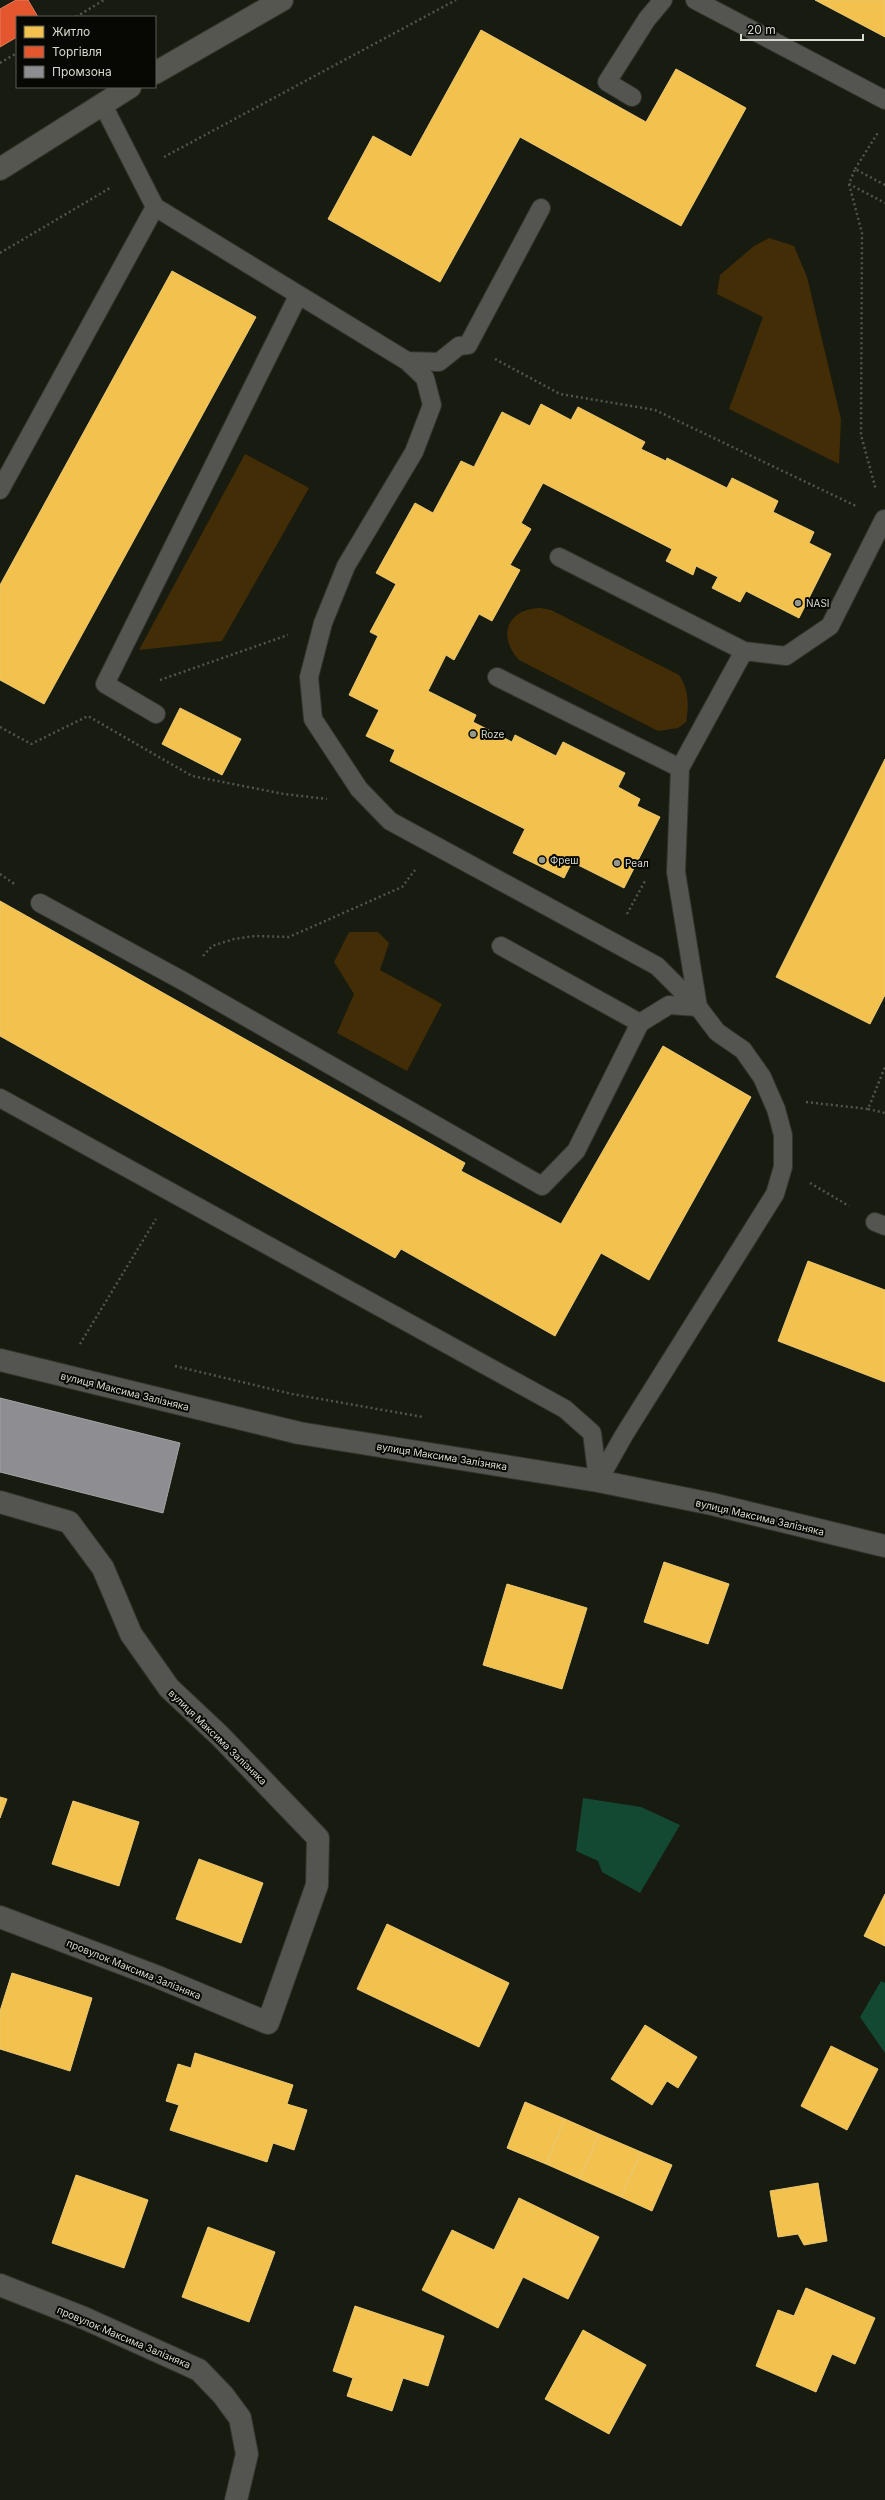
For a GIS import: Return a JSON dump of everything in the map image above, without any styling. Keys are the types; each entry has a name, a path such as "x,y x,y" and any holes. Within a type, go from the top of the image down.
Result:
{"main road":[{"path":"156,72 282,0"},
{"path":"0,169 102,103 128,88"}],"street":[{"name":"вулиця Максима Залізняка","path":"0,1360 299,1433 598,1481 712,1504 885,1546"},
{"name":"вулиця Максима Залізняка","path":"0,1502 69,1522 103,1568 131,1634 169,1688 220,1736 318,1838 317,1885 268,2023"},
{"name":"провулок Максима Залізняка","path":"0,1917 158,1977 268,2023"},
{"name":"провулок Максима Залізняка","path":"0,2285 84,2318 199,2370 223,2395 240,2418 247,2454 236,2500"}],"lane":[{"path":"632,97 607,82 647,19 663,0"},
{"path":"695,0 885,100"},
{"path":"102,103 155,207 298,296 407,361 425,378 432,405 414,452 346,566 323,623 310,677 313,719 359,789 390,821 657,966 698,1007 717,1032 743,1050 762,1077 772,1099 783,1135 783,1167 775,1194 624,1435 598,1481"},
{"path":"0,490 155,207"},
{"path":"407,361 439,362 459,346 468,345 541,208"},
{"path":"156,714 105,684 298,296"},
{"path":"559,557 744,651 786,656 830,626 884,519"},
{"path":"698,1007 676,872 680,768 744,651"},
{"path":"497,677 680,768"},
{"path":"40,903 183,981 542,1186 576,1151 640,1023 669,1005 698,1007"},
{"path":"501,946 640,1023"},
{"path":"0,1098 565,1409 592,1433 598,1481"}],"path":[{"path":"78,16 104,0"},
{"path":"0,253 137,172 456,0"},
{"path":"0,63 16,54"},
{"path":"881,128 855,170 849,184 862,233 861,435 884,519"},
{"path":"855,170 885,185"},
{"path":"849,184 885,203"},
{"path":"468,345 560,394 655,410 884,519"},
{"path":"0,727 31,744 155,682 323,623"},
{"path":"88,716 192,776 284,794 331,799"},
{"path":"183,981 212,946 255,936 289,937 402,887 432,844"},
{"path":"868,1109 885,1067"},
{"path":"772,1099 868,1109 885,1113"},
{"path":"783,1167 880,1224"},
{"path":"80,1344 172,1192"},
{"path":"73,1342 88,1346"},
{"path":"171,1365 292,1394 431,1418"}],"shaded area":[{"path":"769,238 794,246 807,277 841,419 839,464 729,409 763,317 717,294 720,275 754,246"},
{"path":"245,454 309,488 222,641 139,650"},
{"path":"540,608 551,610 679,675 685,686 687,698 688,710 686,722 678,728 658,731 519,660 512,651 508,642 507,633 509,625 520,613"},
{"path":"349,932 378,932 389,943 380,970 442,1004 407,1071 337,1033 354,994 334,962"},
{"path":"583,1798 641,1807 680,1825 640,1893 602,1872 598,1861 576,1851"},
{"path":"881,1981 885,1983 885,2053 860,2017"}],"building: Житло":[{"path":"815,0 885,0 885,37"},
{"path":"481,30 646,122 676,69 746,108 681,226 520,137 440,282 328,219 373,136 411,157"},
{"path":"172,271 256,317 44,704 0,680 0,585"},
{"path":"541,404 571,420 578,407 645,442 641,449 666,461 667,458 727,488 732,478 778,501 773,512 814,532 809,543 831,554 799,618 746,591 740,602 712,588 718,577 696,566 693,575 666,561 672,549 543,483 521,523 531,529 510,565 520,570 492,621 479,614 454,660 446,655 428,691 476,715 473,722 512,742 515,735 556,756 563,742 625,773 618,787 640,799 637,806 660,817 624,888 572,862 564,878 513,853 525,829 390,761 395,750 366,736 379,710 349,695 378,636 370,632 396,584 376,573 415,503 433,513 461,461 474,467 502,412 530,426"},
{"path":"180,708 241,739 222,775 162,744"},
{"path":"885,759 885,995 870,1024 776,977"},
{"path":"0,901 465,1163 461,1171 561,1224 663,1046 751,1097 649,1280 601,1253 555,1336 401,1249 395,1258 0,1036"},
{"path":"808,1261 885,1290 885,1382 778,1341"},
{"path":"664,1562 729,1584 708,1644 644,1622"},
{"path":"507,1584 587,1608 562,1689 483,1665"},
{"path":"0,1797 7,1799 0,1818"},
{"path":"73,1801 139,1822 119,1886 52,1864"},
{"path":"199,1859 263,1883 241,1943 176,1919"},
{"path":"885,1894 885,1946 864,1936"},
{"path":"387,1924 509,1983 479,2047 357,1989"},
{"path":"12,1973 92,1998 70,2071 0,2049 0,2011"},
{"path":"645,2025 697,2057 678,2088 667,2081 652,2105 611,2079"},
{"path":"831,2046 878,2069 847,2130 801,2106"},
{"path":"195,2053 293,2085 287,2104 307,2110 294,2150 273,2143 267,2162 170,2130 179,2105 166,2101 178,2064 191,2068"},
{"path":"525,2102 565,2119 546,2164 507,2148"},
{"path":"565,2119 599,2134 580,2179 546,2164"},
{"path":"599,2134 641,2152 621,2197 580,2179"},
{"path":"641,2152 672,2165 652,2211 621,2197"},
{"path":"76,2175 148,2200 124,2268 52,2243"},
{"path":"818,2183 827,2241 804,2245 798,2234 778,2237 770,2191"},
{"path":"519,2198 599,2237 568,2299 523,2277 498,2328 422,2290 452,2230 494,2250"},
{"path":"208,2227 275,2252 249,2322 182,2297"},
{"path":"806,2288 875,2318 855,2364 832,2354 816,2392 756,2366 778,2310 794,2316"},
{"path":"355,2306 444,2336 428,2386 403,2378 392,2411 347,2396 353,2378 333,2371"},
{"path":"583,2330 646,2365 609,2434 545,2399"}],"building: Торгівля":[{"path":"16,0 28,0 37,16 16,16 16,38 0,47 0,9"}],"building: Промзона":[{"path":"0,1398 180,1443 163,1513 0,1472"}],"place":[{"name":"NASI","path":"798,603"},
{"name":"Roze","path":"473,734"},
{"name":"Фреш","path":"542,860"},
{"name":"Реал","path":"617,863"}]}
